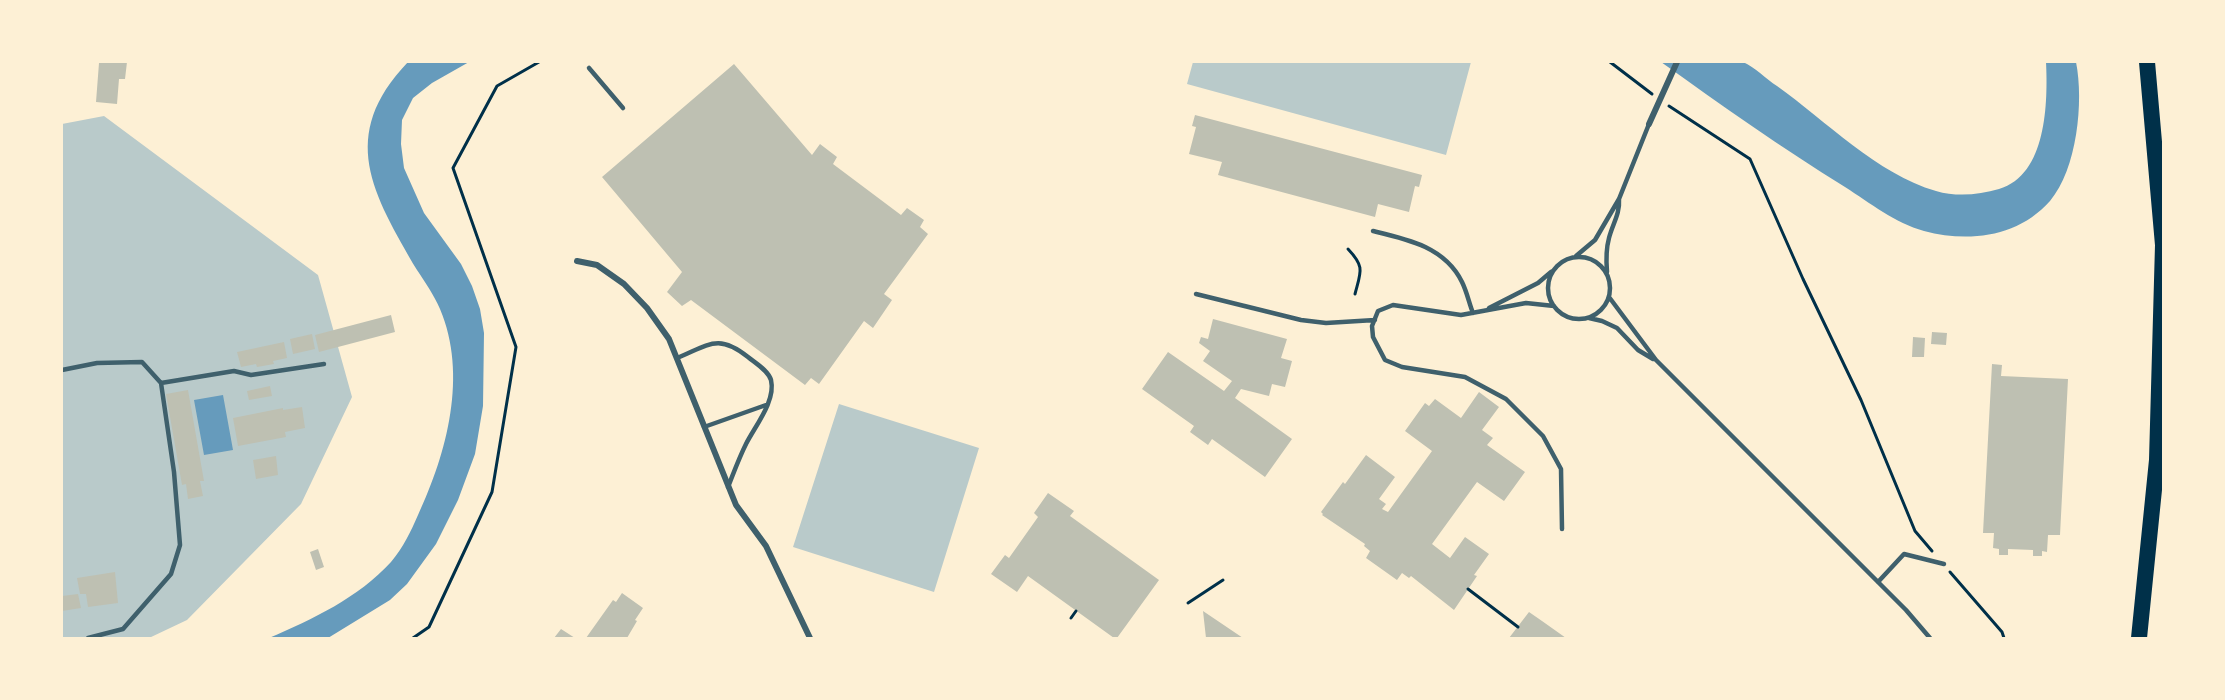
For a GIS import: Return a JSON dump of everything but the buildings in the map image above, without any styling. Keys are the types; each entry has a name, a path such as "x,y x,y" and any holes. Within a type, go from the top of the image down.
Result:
{"highway":[{"path":"2139,639 2157,460 2163,245 2147,62"}],"street":[{"path":"1649,124 1677,62"},
{"path":"577,261 597,265 624,284 647,308 669,339 736,505 766,546 810,639"}],"lane":[{"path":"589,68 623,108"},
{"path":"1484,311 1538,283 1561,263 1576,257 1595,240 1619,200 1649,124"},
{"path":"1607,275 1606,256 1610,236 1620,212 1619,200"},
{"path":"1373,231 1407,239 1432,250 1449,263 1462,282 1473,313"},
{"path":"1576,257 1586,257 1602,266 1610,282 1609,297 1604,306 1597,313 1588,317"},
{"path":"1555,268 1548,287 1554,306 1569,317 1588,317 1617,328 1638,350 1656,360"},
{"path":"1196,294 1300,320 1326,323 1375,320"},
{"path":"1609,297 1656,360 1906,610 1930,639"},
{"path":"1554,306 1526,303 1461,315 1393,305 1378,312 1372,326 1373,337 1385,360 1402,367 1465,377 1506,399 1543,436 1561,469 1562,529"},
{"path":"676,358 716,342 734,346 767,373 771,380 767,404 728,487"},
{"path":"62,370 97,363 142,362 161,383 174,472 180,545 171,574 123,629 88,639"},
{"path":"161,383 234,371 251,375 324,364"},
{"path":"704,427 767,404"},
{"path":"1878,582 1904,554 1944,564"}],"path":[{"path":"413,639 429,627 492,492 516,347 453,168 497,86 539,62"},
{"path":"1610,62 1660,100 1750,159 1803,279 1861,400 1915,531 2002,632 2004,639"},
{"path":"1348,249 1360,262 1361,270 1355,294"},
{"path":"1188,603 1223,580"},
{"path":"1468,589 1518,627"},
{"path":"1071,618 1076,611"}],"shaded area":[{"path":"1193,62 1471,62 1446,155 1187,84"},
{"path":"104,116 318,275 352,397 301,504 187,620 149,638 62,638 62,124"},
{"path":"839,404 979,448 934,592 793,547"}],"water":[{"path":"1716,60 1743,62 1873,160 1914,183 1944,193 1968,195 1999,189 2015,181 2027,169 2035,153 2045,116 2046,62 2076,62 2079,96 2076,134 2067,171 2050,201 2037,213 2023,223 1992,234 1941,235 1913,227 1883,212 1775,142 1661,62"},
{"path":"408,62 469,62 432,83 413,98 402,120 401,144 404,168 424,213 461,264 480,309 484,333 483,406 475,454 458,500 436,544 407,584 390,600 328,638 269,638 318,615 349,597 391,562 410,533 418,515 438,466 445,440 453,387 448,334 435,299 387,216 369,165 368,140 373,115 386,89"},
{"path":"223,395 233,450 204,455 194,400"}]}
